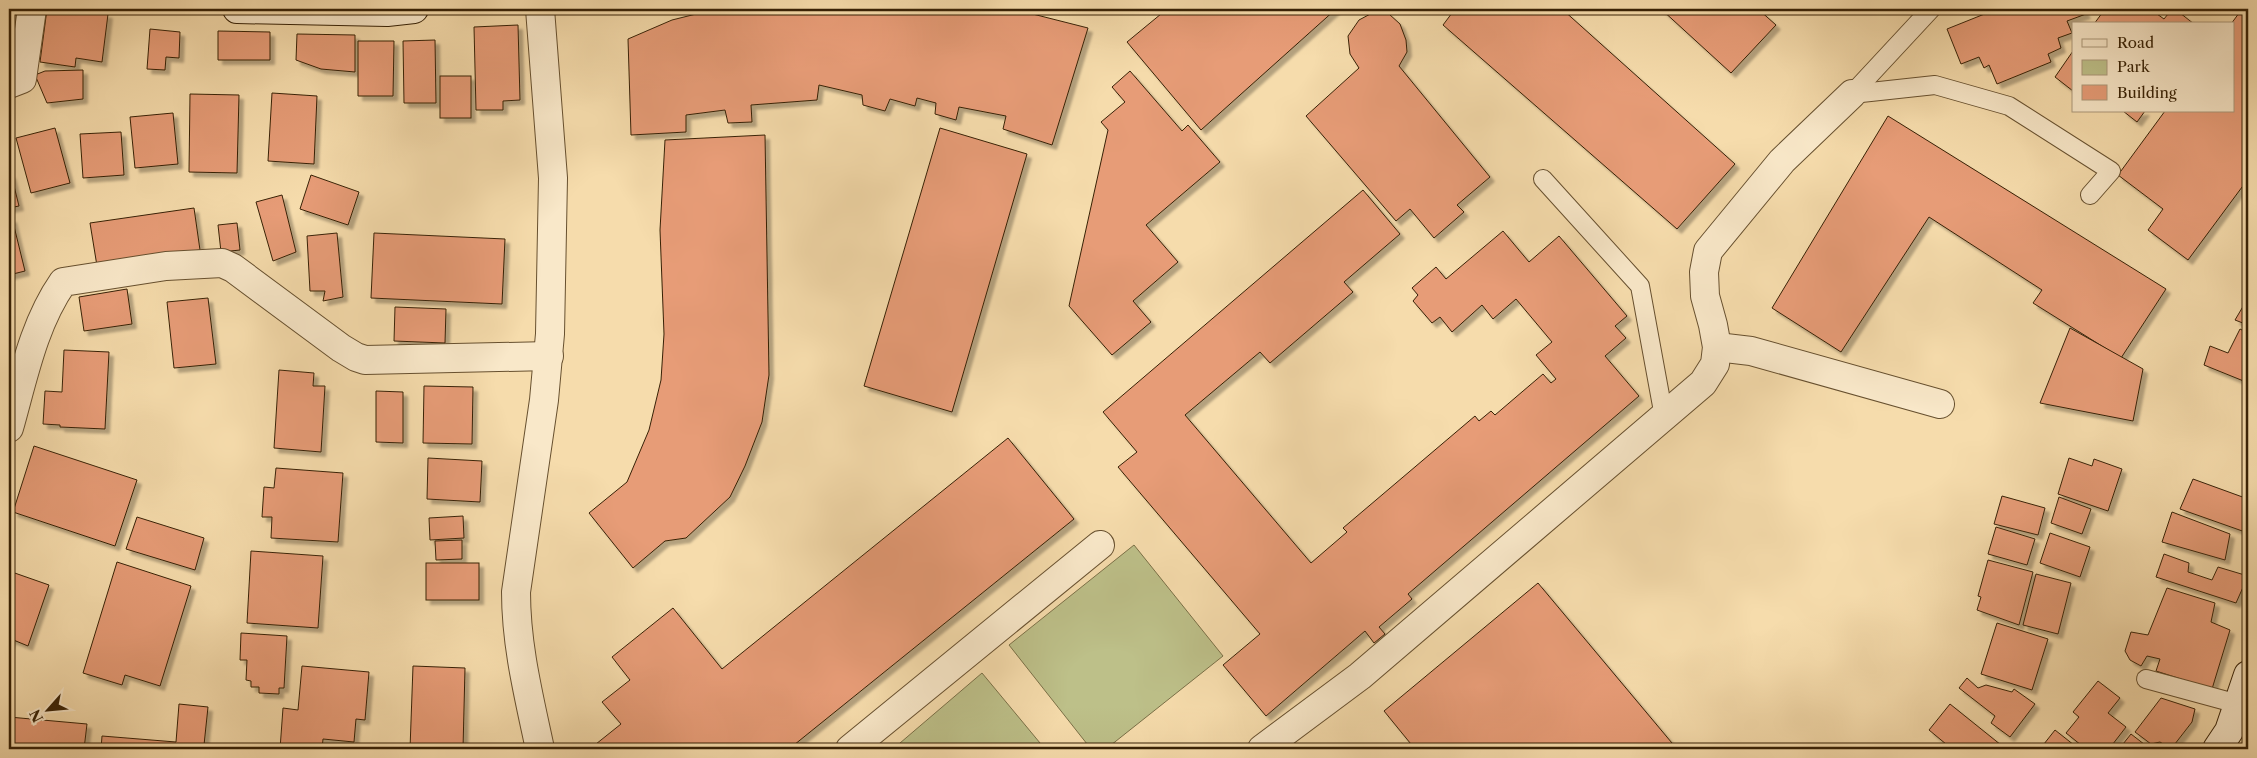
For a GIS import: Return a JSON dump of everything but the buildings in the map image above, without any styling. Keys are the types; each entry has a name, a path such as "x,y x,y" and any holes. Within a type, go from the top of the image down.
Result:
{"street":[{"path":"9,84 22,79 32,9"},
{"path":"237,9 304,12 386,12 414,9"},
{"path":"540,9 553,178 549,356 516,592 516,621 520,656 540,749"},
{"path":"1262,749 1360,676 1703,383 1715,364 1717,347 1705,296 1704,272 1708,251 1782,161 1852,94"},
{"path":"9,428 34,339 50,301 63,282 166,266 222,263 233,268 345,351 365,360 549,356"},
{"path":"1717,347 1751,351 1940,404"},
{"path":"850,749 1100,545"},
{"path":"2217,749 2229,731 2248,675"}],"lane":[{"path":"1852,94 1931,9"},
{"path":"1852,94 1935,85 2009,106 2111,171 2090,195"},
{"path":"1543,179 1640,286 1664,417"},
{"path":"2146,679 2238,704"}],"green space":[{"path":"1134,545 1223,656 1106,749 1091,749 1009,645"},
{"path":"982,673 1045,749 893,749"}]}
